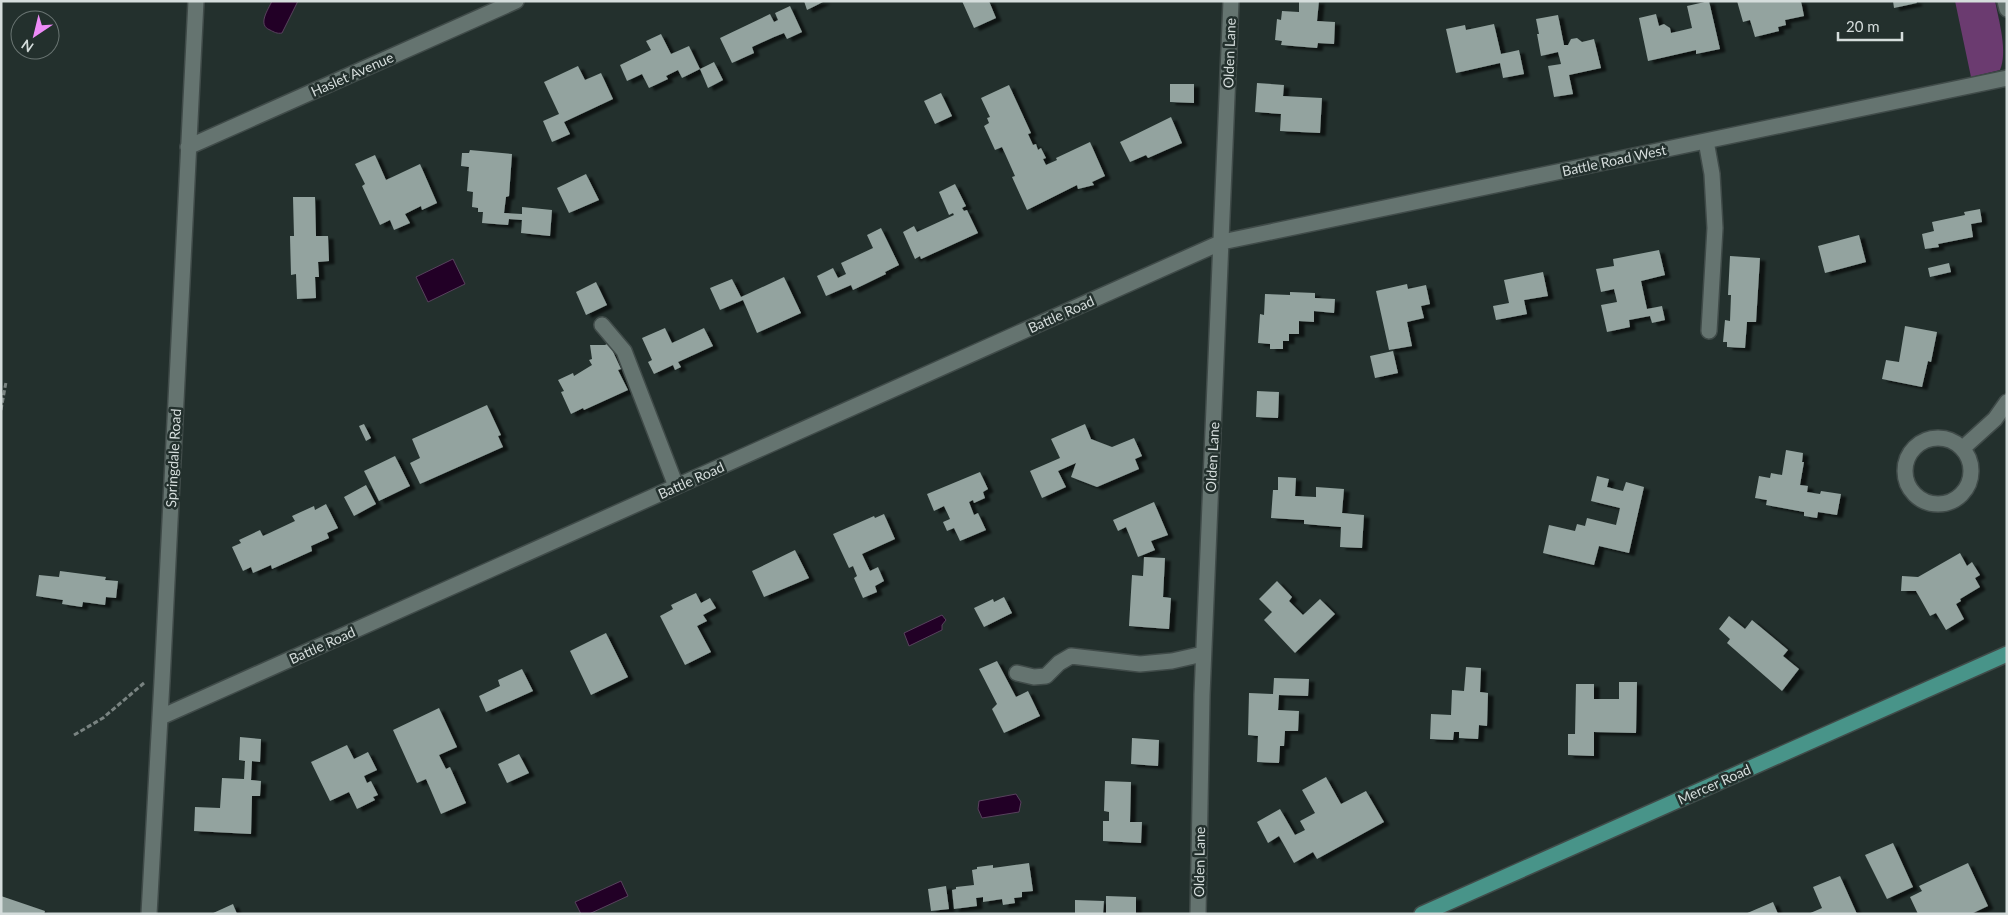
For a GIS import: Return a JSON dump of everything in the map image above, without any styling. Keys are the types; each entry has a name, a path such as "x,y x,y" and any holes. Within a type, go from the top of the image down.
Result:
{"main road":[{"name":"Mercer Road","path":"1422,914 2007,654"}],"street":[{"name":"Springdale Road","path":"149,914 196,1"},
{"name":"Haslet Avenue","path":"188,147 516,1"},
{"name":"Olden Lane","path":"1198,914 1203,654 1231,1"},
{"path":"2005,1 2007,9"},
{"name":"Battle Road West","path":"1222,242 2007,78"},
{"path":"1706,141 1712,174 1715,228 1709,331"},
{"name":"Battle Road","path":"160,717 1222,242"},
{"path":"602,324 624,351 676,486"},
{"path":"1963,448 1995,419 2007,402"},
{"path":"1939,438 1954,441 1963,448 1969,458 1972,469 1970,480 1962,494 1948,503 1936,505 1925,502 1916,496 1909,487 1905,477 1904,466 1914,447 1923,441 1939,438"},
{"path":"1017,673 1034,677 1046,676 1059,663 1071,656 1140,664 1172,661 1203,654"}],"path":[{"path":"1,410 6,382"},
{"path":"74,735 103,718 144,683"}],"shaded area":[{"path":"272,1 298,1 282,33 277,33 266,28 264,25 265,17"},
{"path":"1955,1 1995,1 2003,46 2000,70 1971,77"},
{"path":"453,259 465,284 428,302 416,277"},
{"path":"942,615 946,620 942,625 942,630 909,646 904,633"},
{"path":"1016,794 1021,802 1019,812 982,818 978,809 979,801"},
{"path":"621,881 628,896 589,914 581,914 575,902"}],"building":[{"path":"804,1 825,1 807,10"},
{"path":"962,1 989,1 996,18 974,28"},
{"path":"1299,1 1319,1 1317,21 1335,22 1334,44 1318,43 1317,48 1281,45 1282,41 1275,40 1277,19 1281,20 1282,11 1299,12"},
{"path":"1709,1 1720,49 1696,54 1696,50 1648,61 1639,18 1656,14 1659,26 1664,24 1670,28 1671,33 1692,28 1687,6"},
{"path":"1737,1 1801,1 1804,16 1785,20 1786,25 1778,27 1779,31 1755,37 1750,20 1743,22"},
{"path":"1893,1 1916,1 1917,3 1894,8"},
{"path":"790,6 802,32 787,39 784,33 774,37 752,47 754,53 732,63 720,38 770,14 774,22 778,20 775,13"},
{"path":"1558,15 1564,45 1568,45 1571,39 1577,38 1582,42 1594,39 1601,68 1569,75 1573,94 1554,97 1548,66 1561,64 1558,52 1541,56 1536,19"},
{"path":"1494,24 1501,54 1519,50 1524,74 1503,78 1500,63 1456,73 1446,29 1465,25 1466,30"},
{"path":"661,34 671,54 689,46 700,69 682,78 678,70 666,76 668,79 649,88 642,74 627,81 620,65 651,50 646,41"},
{"path":"714,62 723,80 708,88 700,69"},
{"path":"578,66 585,80 601,73 613,99 564,122 570,134 552,142 543,121 559,114 544,82"},
{"path":"1257,83 1284,85 1283,96 1322,98 1320,133 1280,131 1281,114 1255,112"},
{"path":"1170,84 1194,84 1194,103 1170,102"},
{"path":"1009,85 1031,133 1028,134 1033,145 1036,144 1038,150 1041,148 1046,158 1043,159 1046,165 1057,160 1056,158 1090,142 1105,176 1092,182 1094,185 1078,189 1077,185 1027,210 1012,177 1015,176 1002,147 995,150 984,126 989,123 987,118 990,117 981,98"},
{"path":"941,93 952,116 935,124 924,101"},
{"path":"1171,117 1182,143 1148,158 1146,155 1130,162 1120,142"},
{"path":"470,150 512,154 509,196 506,197 504,213 522,214 522,207 552,210 550,236 521,233 522,220 509,219 508,225 482,223 483,212 478,212 478,208 472,207 473,192 467,191 469,167 461,166 462,153 469,153"},
{"path":"375,155 386,180 420,164 437,203 422,210 421,206 405,214 410,223 394,230 390,220 380,225 362,186 365,184 355,164"},
{"path":"586,174 599,200 569,213 557,188"},
{"path":"955,184 966,206 962,208 964,211 967,210 978,233 921,259 920,256 915,259 903,232 914,226 917,232 954,215 953,213 949,215 939,192"},
{"path":"293,197 315,197 316,236 328,236 329,261 318,262 319,277 315,277 316,298 297,299 296,274 291,275 290,236 294,236"},
{"path":"1980,209 1982,222 1971,224 1973,237 1938,244 1939,247 1925,249 1922,234 1934,231 1932,222 1965,215 1964,212"},
{"path":"881,228 899,265 885,272 886,274 853,290 851,285 826,296 817,276 833,268 838,278 846,274 841,263 873,248 867,235"},
{"path":"1859,235 1866,262 1825,273 1818,246"},
{"path":"1659,250 1665,275 1641,281 1647,309 1662,306 1665,320 1652,323 1650,316 1629,320 1630,327 1607,332 1601,305 1617,302 1614,289 1601,292 1596,269 1614,266 1613,259"},
{"path":"1730,256 1760,258 1756,322 1747,322 1745,348 1727,347 1727,342 1723,342 1725,320 1730,321 1731,295 1728,295"},
{"path":"1949,263 1951,272 1930,277 1928,268"},
{"path":"1543,272 1548,296 1524,300 1527,314 1496,320 1493,306 1509,303 1504,280"},
{"path":"784,277 801,313 757,333 743,300 720,310 710,288 732,279 741,297"},
{"path":"596,282 607,305 586,315 576,292"},
{"path":"1407,284 1408,289 1426,285 1430,304 1421,306 1424,318 1407,322 1412,346 1389,350 1376,291"},
{"path":"1290,292 1315,293 1315,298 1335,299 1334,313 1314,311 1314,322 1299,321 1299,334 1289,334 1289,341 1283,341 1283,349 1270,349 1270,344 1258,343 1260,314 1264,315 1265,294 1290,295"},
{"path":"1905,326 1937,332 1931,362 1928,361 1922,387 1882,379 1886,360 1899,362"},
{"path":"665,328 672,343 704,328 713,346 678,362 681,367 675,370 673,365 654,374 648,362 652,360 642,338"},
{"path":"609,343 621,369 618,370 628,390 571,414 561,392 564,391 558,380 573,373 574,376 592,365 589,360 592,359 590,345 605,345"},
{"path":"1393,351 1398,373 1375,378 1370,356"},
{"path":"1257,391 1279,392 1278,418 1256,417"},
{"path":"487,405 501,435 498,436 503,447 420,484 410,463 420,458 412,439"},
{"path":"364,424 371,438 366,441 359,426"},
{"path":"1085,424 1091,439 1112,447 1134,438 1142,456 1135,459 1139,469 1097,487 1071,477 1076,463 1058,471 1066,487 1042,498 1030,471 1060,458 1051,439"},
{"path":"1786,450 1803,453 1802,462 1804,462 1800,485 1808,486 1807,492 1820,494 1821,491 1841,494 1837,515 1818,512 1817,518 1804,516 1804,512 1766,505 1767,500 1755,498 1759,476 1770,478 1771,473 1782,475"},
{"path":"395,456 410,486 379,501 364,471"},
{"path":"980,472 988,489 983,492 985,498 974,503 973,500 969,502 974,515 978,513 986,530 960,541 954,528 947,531 943,522 950,519 944,506 934,511 927,494"},
{"path":"1597,476 1609,479 1607,487 1623,491 1626,482 1644,487 1629,553 1599,546 1594,565 1543,553 1549,525 1575,531 1577,524 1585,526 1587,518 1616,525 1620,508 1591,501"},
{"path":"1278,477 1296,478 1295,496 1316,497 1316,487 1344,489 1342,513 1364,515 1362,548 1340,547 1341,527 1304,524 1304,520 1271,518 1273,490 1278,490"},
{"path":"366,485 376,504 354,516 344,497"},
{"path":"1154,502 1168,535 1151,541 1155,550 1138,557 1126,527 1118,531 1113,520"},
{"path":"326,504 338,528 327,533 329,538 311,546 312,551 272,569 271,565 253,573 251,567 243,571 232,547 241,543 239,540 260,530 263,536 295,521 292,516 314,506 315,510"},
{"path":"884,514 895,539 862,554 870,571 878,567 884,581 875,586 877,592 863,598 854,578 857,576 853,566 849,568 833,534 874,516 875,518"},
{"path":"795,550 809,578 764,597 752,571"},
{"path":"1960,553 1967,566 1972,562 1980,575 1975,578 1980,587 1960,599 1961,601 1956,604 1964,619 1946,630 1936,613 1930,616 1916,591 1901,591 1902,576 1918,577"},
{"path":"1144,557 1165,558 1163,597 1171,598 1169,629 1129,626 1132,575 1143,576"},
{"path":"60,571 106,577 105,580 118,581 116,598 106,597 105,605 83,602 82,607 62,604 63,600 36,596 39,575 59,577"},
{"path":"1277,581 1292,597 1289,601 1303,615 1320,599 1335,614 1295,653 1264,620 1272,612 1259,599"},
{"path":"696,593 701,603 710,598 716,608 703,615 707,621 697,626 711,652 685,665 660,616 673,609 671,605"},
{"path":"1004,597 1012,613 984,627 974,608 993,599 994,602"},
{"path":"1729,616 1745,629 1752,620 1788,650 1783,656 1799,669 1782,691 1727,643 1730,639 1719,629"},
{"path":"606,633 628,677 591,695 570,651"},
{"path":"997,661 1016,697 1028,691 1040,716 1004,733 992,709 997,704 979,669"},
{"path":"1466,667 1481,668 1480,692 1488,693 1487,726 1479,725 1478,739 1459,738 1459,732 1454,732 1453,740 1430,739 1431,714 1451,715 1452,690 1464,691"},
{"path":"522,669 533,691 486,712 479,696 500,686 498,680"},
{"path":"1274,678 1309,679 1308,696 1279,695 1278,710 1299,711 1298,731 1285,731 1284,746 1280,746 1279,763 1257,762 1258,736 1248,735 1249,693 1273,694"},
{"path":"1619,682 1637,682 1636,733 1594,732 1594,756 1568,755 1568,734 1575,734 1576,684 1594,684 1594,699 1619,699"},
{"path":"439,708 457,747 439,755 446,769 450,767 466,803 441,814 426,779 417,783 393,730"},
{"path":"240,737 261,739 260,762 252,761 251,780 261,781 260,796 252,796 251,834 194,831 195,807 220,808 222,778 244,779 245,761 239,760"},
{"path":"1132,738 1159,740 1158,766 1131,764"},
{"path":"347,745 354,759 368,752 377,770 364,776 367,783 371,781 378,795 373,797 375,800 357,809 349,792 330,801 311,762"},
{"path":"519,754 529,773 507,783 498,764"},
{"path":"1326,777 1341,804 1366,791 1384,822 1317,859 1313,852 1294,863 1279,836 1268,843 1257,822 1280,809 1295,835 1305,830 1300,821 1315,813 1302,790"},
{"path":"1105,781 1131,782 1130,822 1142,822 1141,843 1103,841 1103,821 1109,821 1109,812 1104,811"},
{"path":"1893,843 1913,887 1887,899 1865,855"},
{"path":"1029,863 1033,891 1022,892 1022,897 1014,898 1015,903 1003,905 1002,899 983,902 983,897 976,898 977,906 954,909 952,890 956,889 956,887 974,885 972,870 977,869 977,867 993,865 993,868"},
{"path":"1968,863 1988,906 1971,914 1918,914 1910,897 1922,891 1919,886"},
{"path":"1840,876 1857,914 1808,914 1822,908 1813,887"},
{"path":"946,886 949,909 931,911 928,889"},
{"path":"1,896 45,911 44,914 1,914"},
{"path":"1106,896 1136,897 1136,914 1106,914"},
{"path":"1075,900 1104,901 1103,914 1075,914"},
{"path":"1773,902 1778,914 1745,914"},
{"path":"233,904 237,914 211,914"}]}
